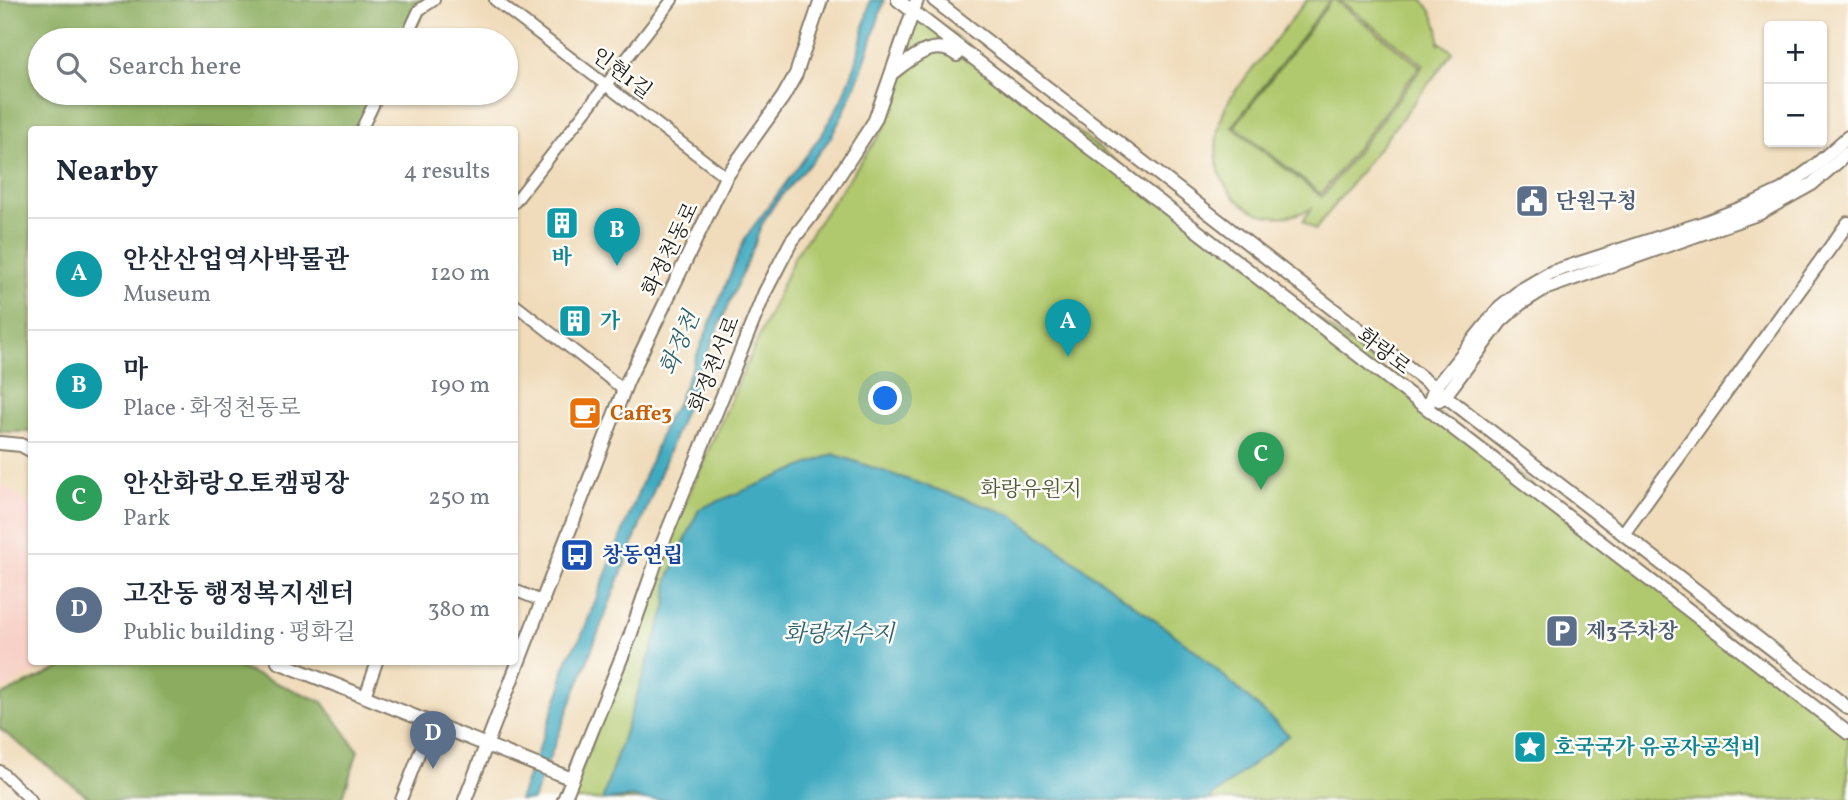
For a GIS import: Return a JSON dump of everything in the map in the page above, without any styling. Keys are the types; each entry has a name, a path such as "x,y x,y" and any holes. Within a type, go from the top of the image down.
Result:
{"street":[{"path":"411,28 419,10 434,0"},
{"name":"인현1길","path":"495,0 726,177"},
{"path":"518,198 672,0"},
{"name":"화정천동로","path":"465,800 624,390 726,177 783,97 796,74 821,0"},
{"name":"화랑로","path":"898,0 915,6 989,71 1848,733"},
{"name":"화랑로","path":"934,0 1848,708"},
{"name":"화정천서로","path":"564,800 567,777 629,639 661,547 765,292 791,242 876,120 915,6"},
{"path":"891,74 919,52 939,47 949,49 967,62 989,71"},
{"path":"363,126 373,105"},
{"path":"1440,392 1500,307 1521,290 1552,272 1703,223 1763,199 1811,169 1848,137"},
{"path":"1427,408 1501,321 1520,304 1544,289 1760,213 1812,184 1848,153"},
{"path":"1623,534 1848,223"},
{"path":"518,307 624,390"},
{"path":"0,443 21,445 28,449"},
{"path":"518,592 544,602"},
{"path":"286,665 567,777"},
{"path":"365,696 376,665"},
{"path":"401,800 431,723"},
{"path":"0,771 30,800"}],"shaded area":[{"path":"0,483 28,503 28,665 49,665 1,690"}],"green space":[{"path":"0,0 437,0 424,11 416,28 28,28 28,105 377,105 366,126 28,126 28,432 0,432"},
{"path":"1307,0 1330,0 1232,127 1322,197 1424,65 1339,0 1423,0 1436,20 1439,44 1453,52 1315,230 1303,221 1311,209 1293,215 1275,216 1257,213 1241,203 1225,184 1220,173 1216,148 1220,123 1230,99"},
{"path":"1332,0 1420,66 1321,194 1235,126"},
{"name":"화랑유원지","path":"918,7 1848,732 1848,800 570,800 690,491 795,256 884,128"},
{"path":"67,665 232,665 323,702 358,751 342,800 92,800 0,729 0,696"}],"water":[{"path":"870,0 884,0 868,52 848,102 823,148 777,201 760,229 706,356 533,800 519,800 562,686 567,660 581,637 668,417 677,404 745,238 823,133 844,95 856,63"},
{"name":"화랑저수지","path":"833,454 1012,515 1195,650 1289,735 1208,800 645,800 634,797 602,800 666,607 668,579 699,509"}],"place":[{"name":"단원구청","path":"1532,201"},
{"name":"바","path":"562,223"},
{"name":"마","path":"617,266"},
{"name":"가","path":"575,321"},
{"name":"안산산업역사박물관","path":"1068,357"},
{"name":"Caffe3","path":"585,413"},
{"name":"안산화랑오토캠핑장","path":"1261,490"},
{"name":"창동연립","path":"577,555"},
{"name":"제3주차장","path":"1562,631"},
{"name":"호국국가 유공자공적비","path":"1530,747"},
{"name":"고잔동 행정복지센터","path":"433,769"}],"water label":[{"name":"화정천","path":"679,343"}]}
